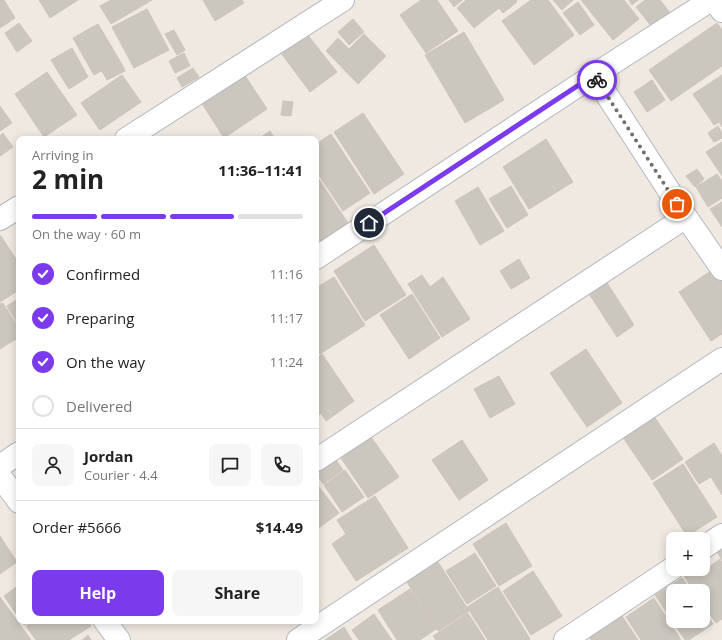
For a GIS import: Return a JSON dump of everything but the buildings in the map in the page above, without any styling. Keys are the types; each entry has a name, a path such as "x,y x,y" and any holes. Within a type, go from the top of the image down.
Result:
{"street":[{"path":"131,136 343,0"},
{"path":"319,256 711,0"},
{"path":"715,0 722,10"},
{"path":"594,75 686,217 722,269"},
{"path":"0,220 16,209"},
{"path":"319,458 686,217"},
{"path":"298,640 722,359"},
{"path":"0,466 16,456"},
{"path":"0,476 16,498"},
{"path":"710,543 722,535"},
{"path":"565,640 666,573"},
{"path":"107,624 119,640"}],"way so far":[{"path":"597,80 677,204"}],"route":[{"path":"369,223 594,75 597,80"}]}
